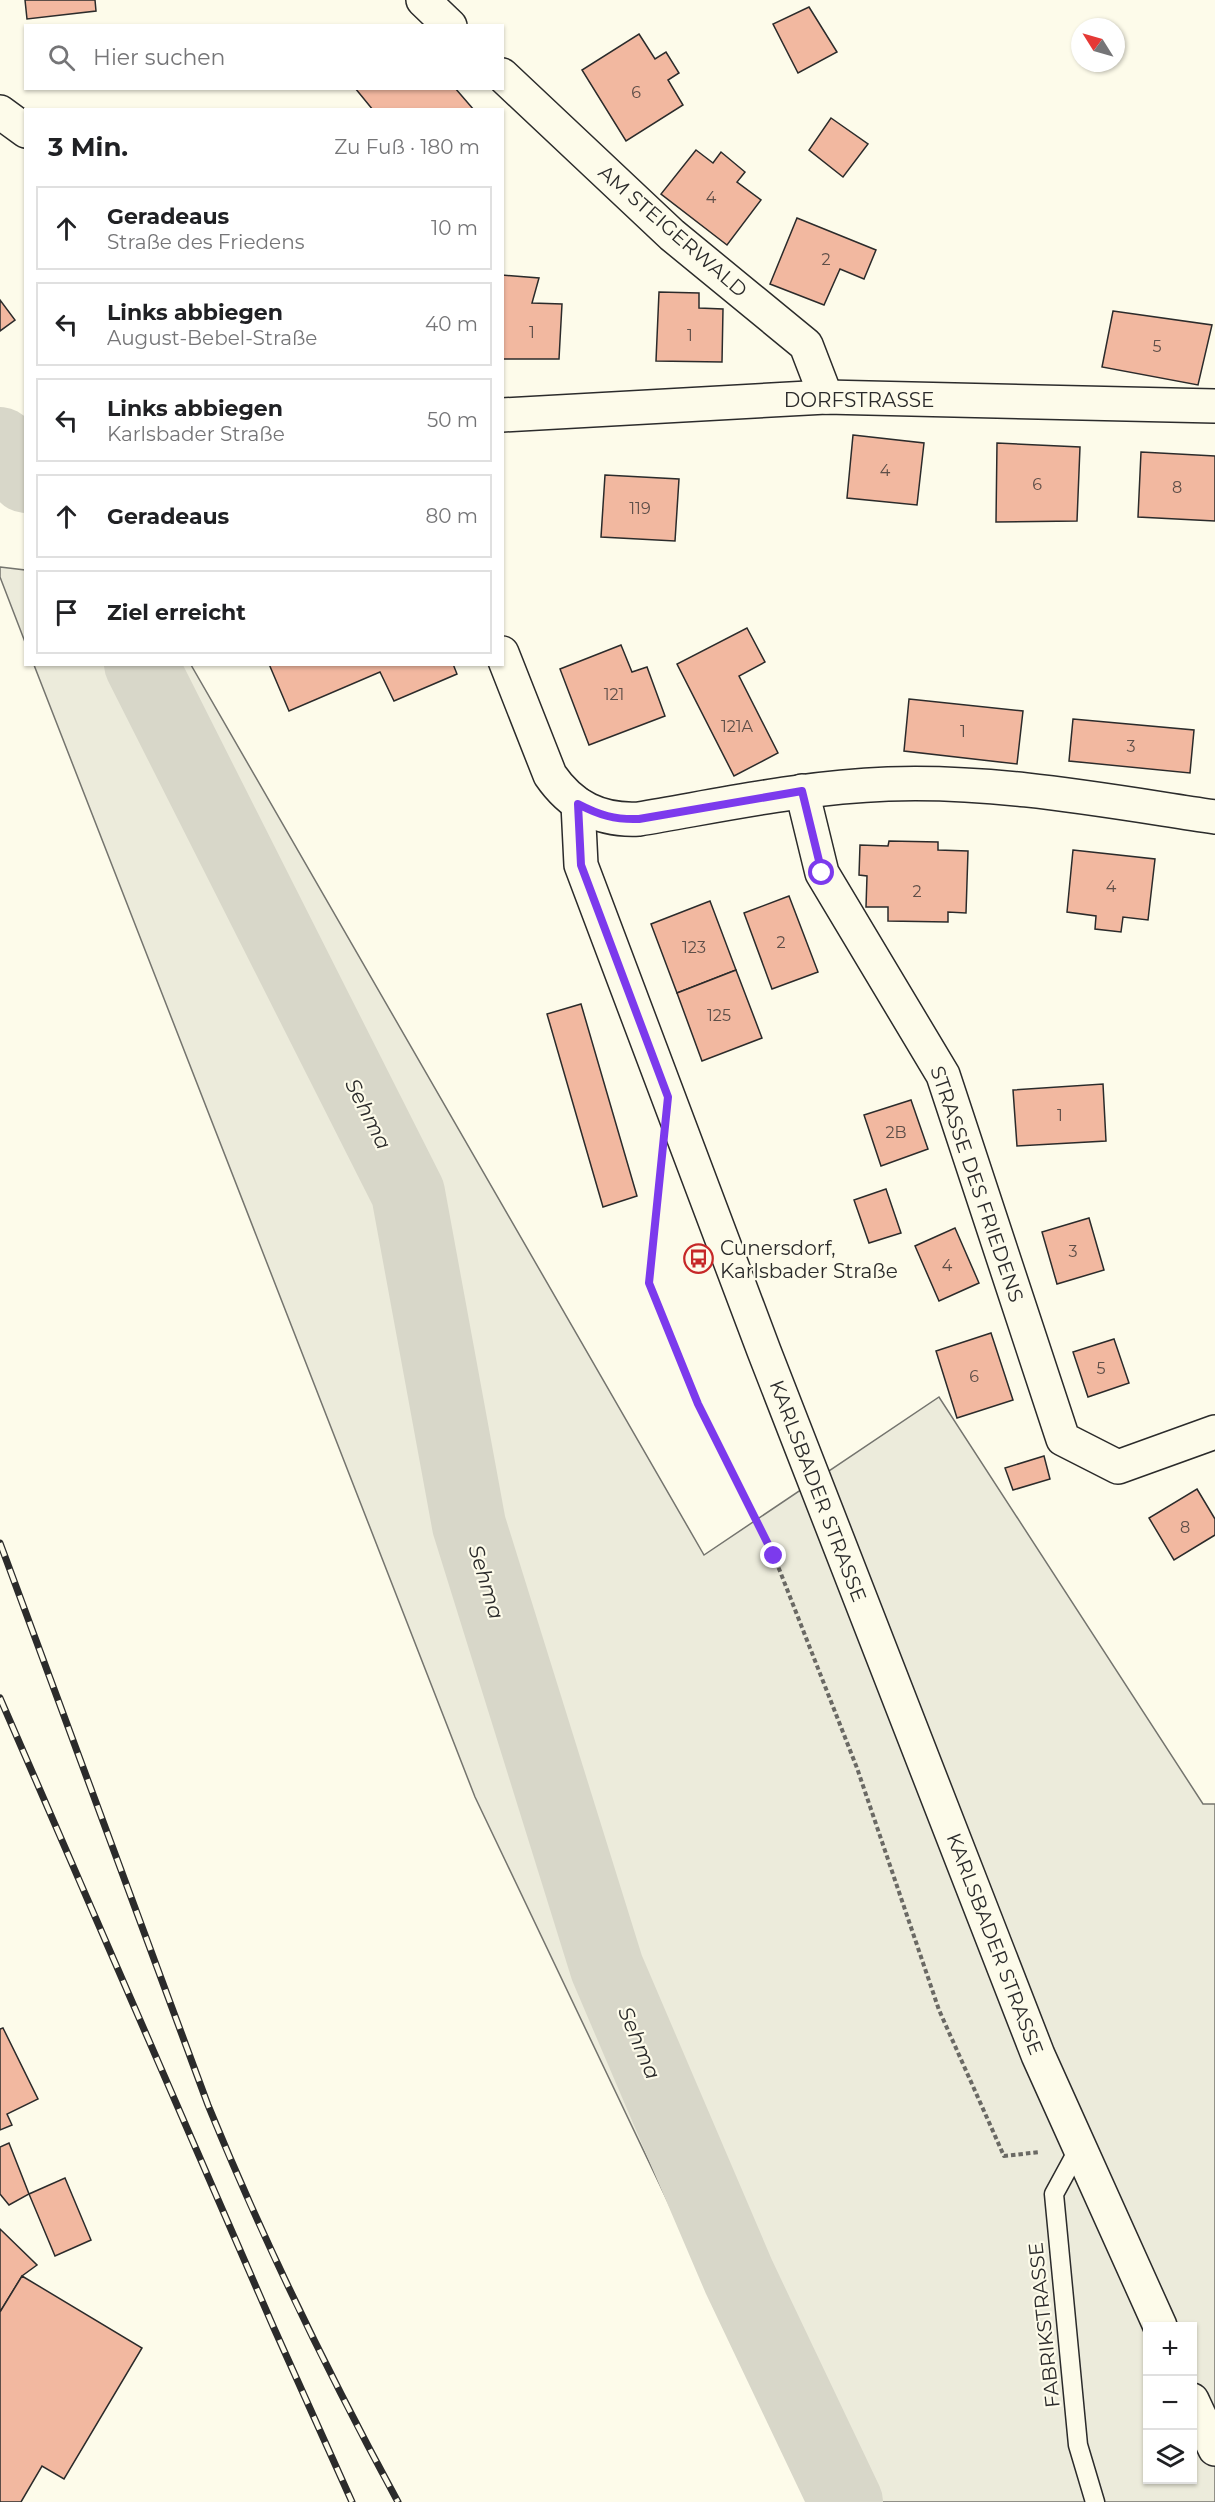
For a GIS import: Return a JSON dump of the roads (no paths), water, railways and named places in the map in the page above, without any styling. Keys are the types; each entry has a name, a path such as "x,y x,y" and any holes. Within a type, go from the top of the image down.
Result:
{"main road":[{"path":"423,0 448,24"},
{"name":"AM STEIGERWALD","path":"504,77 672,235 807,345 826,397"},
{"path":"0,111 24,129"},
{"name":"DORFSTRASSE","path":"504,415 826,397 1215,406"},
{"path":"504,658 550,774 562,792 597,814 617,820 639,819 802,791 889,784 985,786 1215,817"},
{"name":"STRASSE DES FRIEDENS","path":"802,791 822,873 943,1075 1063,1439 1118,1467 1215,1432"},
{"name":"KARLSBADER STRASSE","path":"578,804 581,865 768,1363 1038,2055 1158,2322"},
{"path":"1197,2411 1215,2450"}],"lane":[{"name":"FABRIKSTRASSE","path":"1079,2148 1054,2194 1078,2445 1095,2502"}],"waterway":[{"name":"Sehma","path":"0,444 24,474"},
{"name":"Sehma","path":"142,666 408,1193 469,1525 607,1968 739,2277 846,2502"}],"railway":[{"path":"0,1543 208,2105 251,2207 298,2306 398,2502"},
{"path":"0,1698 352,2502"}],"place":[{"name":"Cunersdorf, Karlsbader Straße","path":"699,1259"}]}
